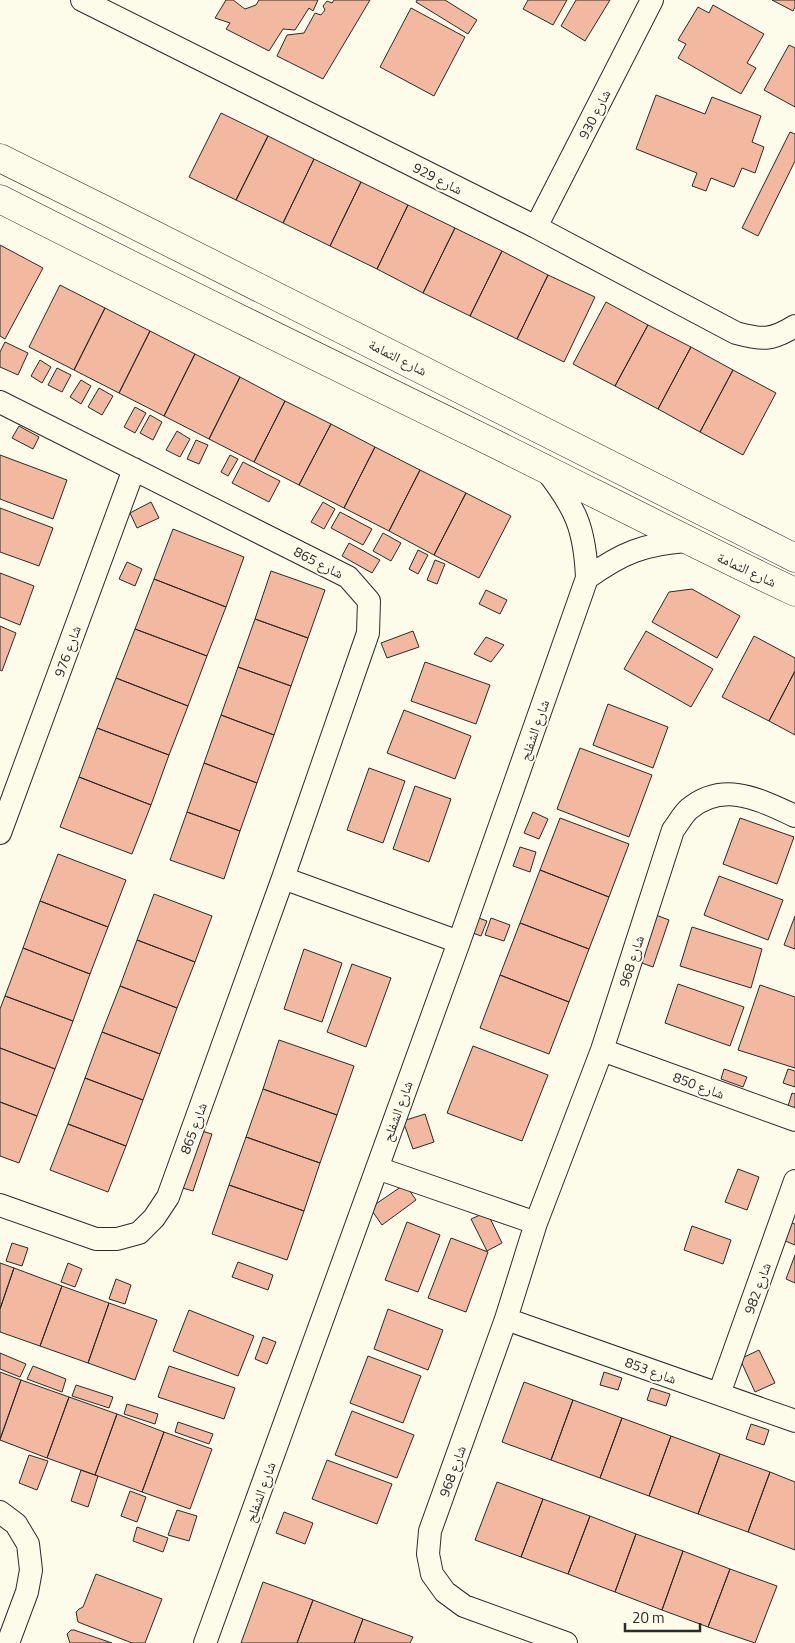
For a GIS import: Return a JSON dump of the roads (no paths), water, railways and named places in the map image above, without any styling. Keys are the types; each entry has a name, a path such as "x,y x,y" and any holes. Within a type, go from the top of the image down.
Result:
{"street":[{"name":"شارع 929","path":"82,0 536,227 736,333 758,339 779,336 795,326"},
{"name":"شارع 930","path":"536,227 652,0"},
{"name":"شارع الثمامة","path":"0,158 795,558"},
{"name":"شارع الثمامة","path":"0,199 544,468 686,541 795,592"},
{"name":"شارع 865","path":"0,402 348,577 369,601 368,633 283,878 168,1197 154,1218 139,1233 117,1239 96,1239 0,1205"},
{"name":"شارع الشفلح","path":"205,1643 459,942 587,578 586,548 577,518 563,492 544,468"},
{"name":"شارع 976","path":"0,833 134,469"},
{"path":"587,578 609,562 633,550 659,543 686,541"},
{"name":"شارع 968","path":"566,1643 464,1606 445,1592 432,1574 428,1554 430,1531 506,1319 536,1223 602,1050 673,830 688,809 709,797 731,794 755,798 795,816"},
{"path":"283,878 459,942"},
{"name":"شارع 850","path":"602,1050 795,1120"},
{"path":"376,1168 536,1223"},
{"name":"شارع 982","path":"719,1394 795,1181"},
{"name":"شارع 853","path":"506,1319 795,1421"},
{"path":"0,1512 16,1524 28,1544 31,1570 27,1592 8,1643"}]}
